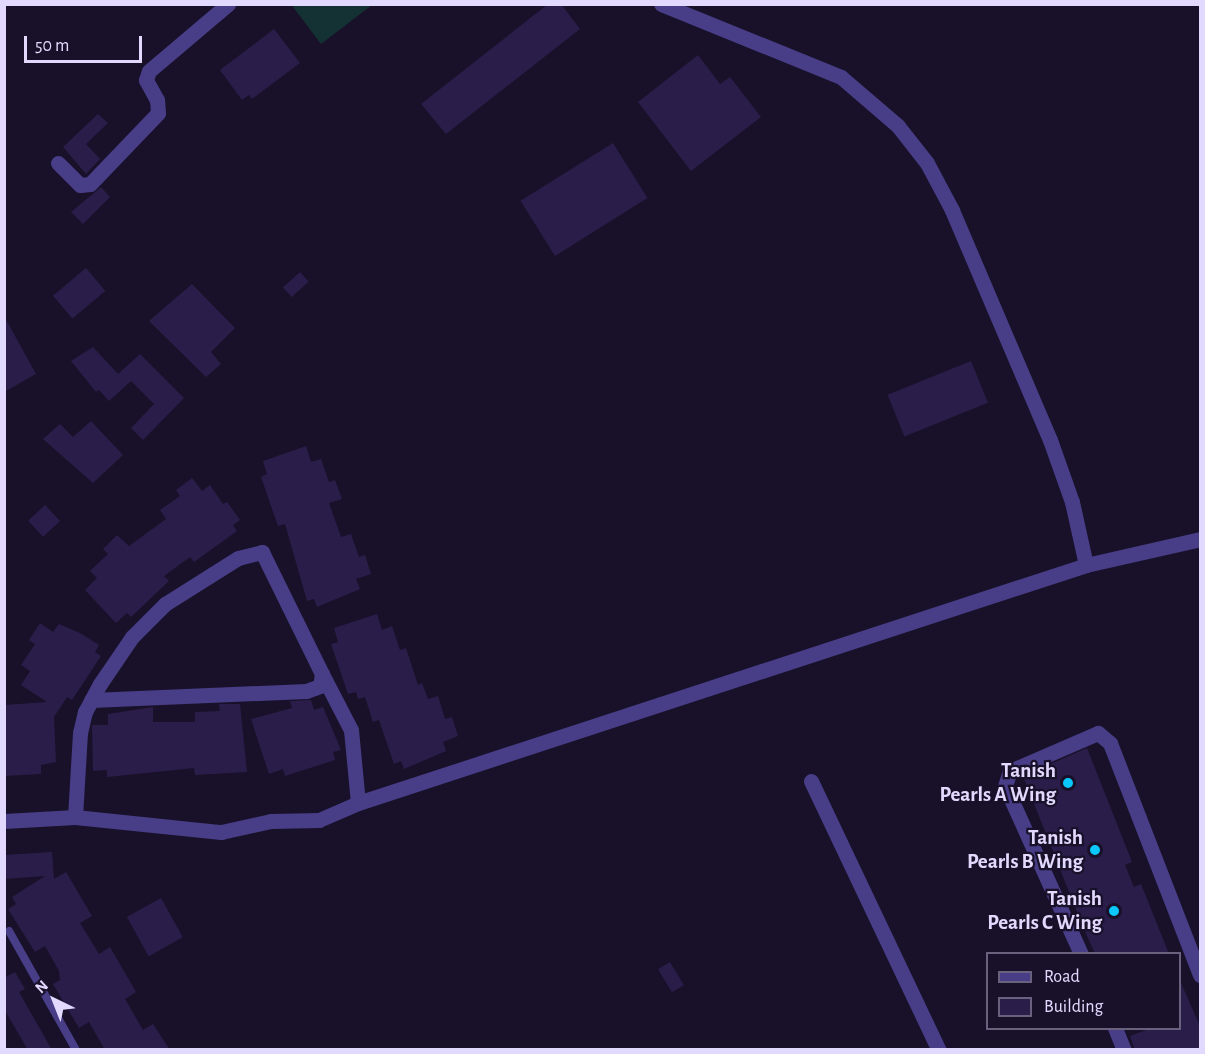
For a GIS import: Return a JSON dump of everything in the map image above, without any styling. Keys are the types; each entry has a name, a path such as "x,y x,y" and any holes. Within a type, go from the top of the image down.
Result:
{"street":[{"path":"58,164 80,185 90,184 158,113 157,100 146,80 149,71 228,4"},
{"path":"661,4 841,77 866,94 920,154 952,210 1050,440 1072,502 1086,565"},
{"path":"4,821 75,818 221,832 271,821 319,820 358,803 1086,565 1200,539"},
{"path":"75,818 80,733 91,700 132,637 165,604 215,569 252,553 262,552 351,730 358,803"},
{"path":"91,700 306,691 320,686 322,674"},
{"path":"1080,952 1005,786 1010,771 1098,733 1110,743 1200,975"},
{"path":"812,781 939,1050"},
{"path":"1115,1030 1124,1050"}],"lane":[{"path":"9,931 76,1050"}],"green space":[{"path":"296,5 372,5 321,44 293,7"}],"building":[{"path":"548,4 561,4 580,29 446,134 421,104"},
{"path":"274,29 300,63 252,99 249,95 242,100 220,70"},
{"path":"698,55 720,84 730,77 761,117 691,171 638,102"},
{"path":"98,114 108,123 86,144 100,159 86,174 63,147"},
{"path":"613,143 647,198 555,256 521,201"},
{"path":"101,187 110,197 83,224 71,212"},
{"path":"86,268 105,291 72,319 53,296"},
{"path":"300,272 309,282 292,297 283,287"},
{"path":"192,284 235,328 211,352 221,364 206,377 149,321"},
{"path":"4,316 36,374 4,392"},
{"path":"93,347 118,374 140,354 184,398 143,440 131,428 154,404 131,381 109,401 99,390 96,392 71,361"},
{"path":"971,361 988,403 904,436 888,395"},
{"path":"91,421 123,455 93,483 43,439 60,424 73,437"},
{"path":"306,446 311,462 321,459 329,482 335,480 342,499 329,503 341,537 351,534 359,557 365,555 371,574 356,579 360,589 317,607 314,599 307,601 285,524 278,526 261,477 267,474 263,461"},
{"path":"192,478 202,491 210,485 223,504 227,502 240,520 233,525 237,531 194,562 190,557 164,576 169,581 131,617 127,613 116,623 85,590 97,578 90,571 108,554 103,549 117,535 129,546 166,519 160,510 180,496 176,490"},
{"path":"45,505 60,521 43,537 28,521"},
{"path":"377,614 382,630 392,626 400,650 406,648 418,685 422,683 428,699 438,696 445,719 452,717 458,736 443,742 446,751 404,769 401,761 394,764 379,720 373,722 365,697 358,699 356,692 348,694 331,644 338,642 334,628"},
{"path":"40,623 53,632 59,624 80,633 99,645 95,652 101,656 72,700 67,697 54,717 56,762 41,765 41,774 4,776 4,705 47,702 21,685 30,671 21,665 35,644 29,640"},
{"path":"311,700 314,710 323,707 341,750 333,752 335,760 285,776 283,769 269,774 251,719 292,708 290,701"},
{"path":"219,704 240,704 247,772 195,775 194,768 107,777 107,770 93,771 92,725 108,725 108,714 153,707 153,722 195,722 195,712 220,711"},
{"path":"1087,748 1132,862 1125,865 1134,887 1141,884 1168,952 1094,952 1023,776"},
{"path":"52,852 54,879 66,872 92,916 80,923 99,954 110,947 136,992 125,999 143,1030 153,1024 170,1050 105,1050 89,1022 79,1028 53,984 60,980 59,971 45,946 35,952 8,909 16,904 12,897 45,876 4,879 4,855"},
{"path":"161,898 183,937 149,956 127,917"},
{"path":"670,962 684,985 672,992 658,969"},
{"path":"15,972 25,989 19,992 52,1050 28,1050 4,1009 4,978"},
{"path":"1181,983 1200,1026 1200,1050 1135,1050 1130,1036 1146,1030 1181,1030"}],"place":[{"name":"Tanish Pearls A Wing","path":"1068,783"},
{"name":"Tanish Pearls B Wing","path":"1095,850"},
{"name":"Tanish Pearls C Wing","path":"1114,911"}]}
